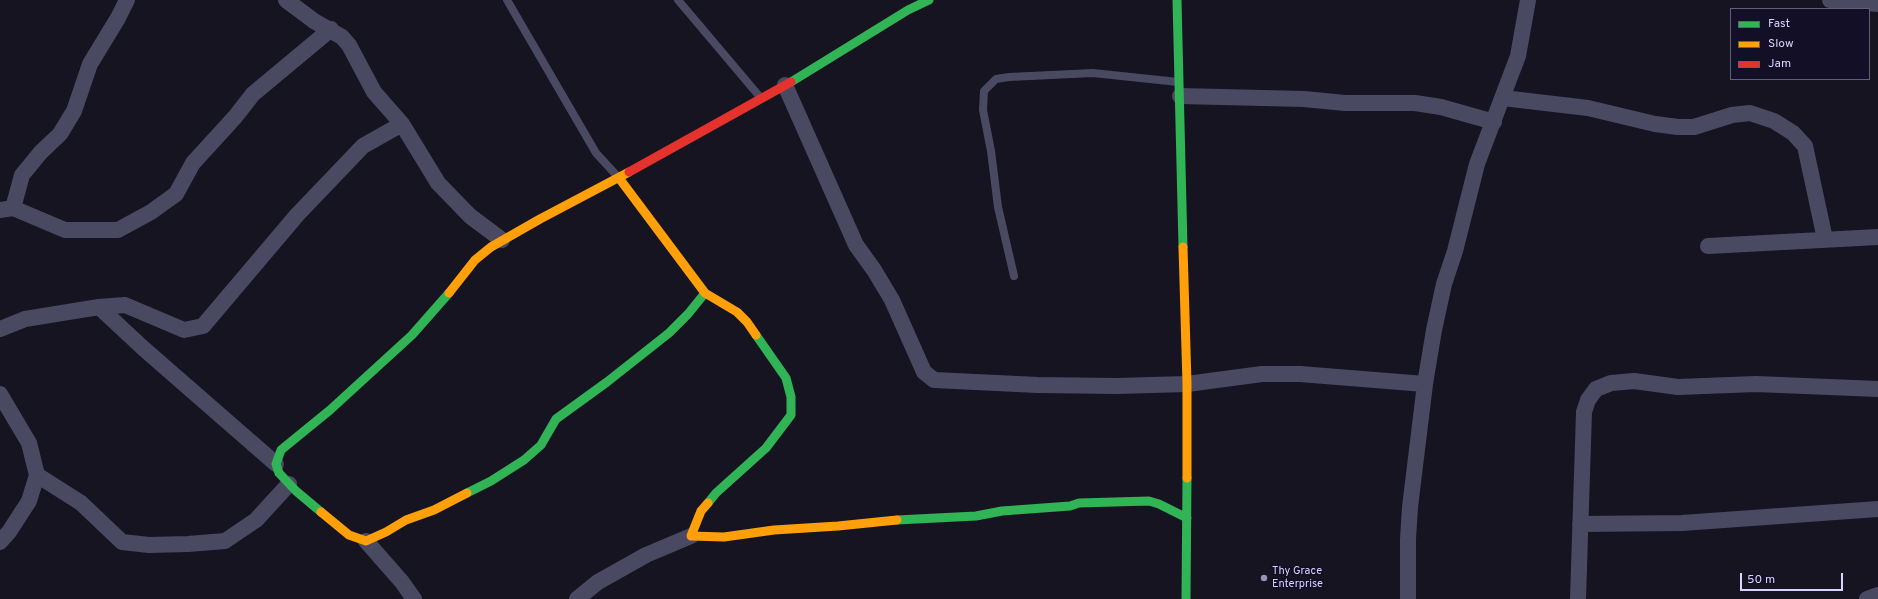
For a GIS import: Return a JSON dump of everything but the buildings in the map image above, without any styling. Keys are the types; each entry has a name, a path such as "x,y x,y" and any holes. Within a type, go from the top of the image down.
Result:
{"street":[{"path":"127,0 118,18 90,64 74,111 60,134 41,152 22,175 6,209 65,230 118,230 151,212 176,194 193,163 235,117 253,94 331,29"},
{"path":"286,0 314,20 342,37 349,45 374,92 402,124 438,183 470,216 502,240"},
{"path":"276,464 281,450 330,410 400,346 439,305 475,260 502,240 540,218 619,178 760,97 784,85 908,10 929,0"},
{"path":"1177,0 1187,384 1186,599"},
{"path":"1408,599 1408,539 1425,384 1434,330 1444,284 1455,251 1477,164 1518,56 1528,0"},
{"path":"1830,0 1878,4"},
{"path":"784,85 856,245 874,270 892,300 921,366 929,377 934,380 1038,385 1117,386 1187,384 1262,374 1300,374 1425,384"},
{"path":"1180,89 1345,103 1415,103 1441,107 1494,122"},
{"path":"1503,98 1588,108 1655,124 1678,127 1694,127 1732,115 1750,113 1774,121 1793,133 1805,146 1825,239"},
{"path":"0,329 25,319 99,307 124,305 184,330 203,326 297,215 363,146 402,124"},
{"path":"619,178 705,293 737,312 747,322 786,378 791,397 791,415 766,448 716,493 701,511 691,536"},
{"path":"1708,246 1878,237"},
{"path":"366,541 386,532 406,520 434,510 491,481 524,460 541,445 556,419 607,382 669,333 688,314 705,293"},
{"path":"99,307 142,348 276,464 279,473 289,484 349,535 366,541 402,582 414,599"},
{"path":"1578,599 1584,412 1588,400 1596,390 1611,383 1634,381 1678,387 1756,384 1878,389"},
{"path":"0,394 29,443 37,475 29,501 9,532 0,542"},
{"path":"37,475 81,504 122,542 149,545 225,541 256,520 289,484"},
{"path":"577,599 598,582 646,555 691,536 724,537 774,530 838,526 887,520 976,516 1002,511 1025,510 1089,502 1149,501 1159,504 1187,518"},
{"path":"1580,524 1682,523 1878,509"},
{"path":"1867,599 1878,595"}],"lane":[{"path":"507,0 596,153 619,178"},
{"path":"678,0 760,97"},
{"path":"1014,276 998,207 991,151 983,110 984,91 996,79 1009,76 1108,73 1180,89"}],"traffic: fast":[{"path":"791,82 908,10 929,0"},
{"path":"1177,0 1183,247"},
{"path":"321,512 296,491 279,473 276,464 281,450 330,410 412,335 449,293"},
{"path":"467,493 491,481 524,460 541,445 556,419 607,382 669,333 688,314 705,293"},
{"path":"708,503 716,493 766,448 791,415 791,397 786,378 756,335"},
{"path":"1186,599 1187,478"},
{"path":"897,520 976,516 1002,511 1070,506 1079,503 1149,501 1159,504 1187,518"}],"traffic: slow":[{"path":"449,293 475,260 491,247 540,219 629,172"},
{"path":"619,178 705,293 737,312 747,322 756,335"},
{"path":"1183,247 1187,384 1187,478"},
{"path":"321,512 349,535 366,541 386,532 406,520 434,510 467,493"},
{"path":"708,503 701,511 691,536 724,537 774,530 897,520"}],"traffic: jam":[{"path":"629,172 791,82"}],"place":[{"name":"Thy Grace Enterprise","path":"1264,578"}]}
